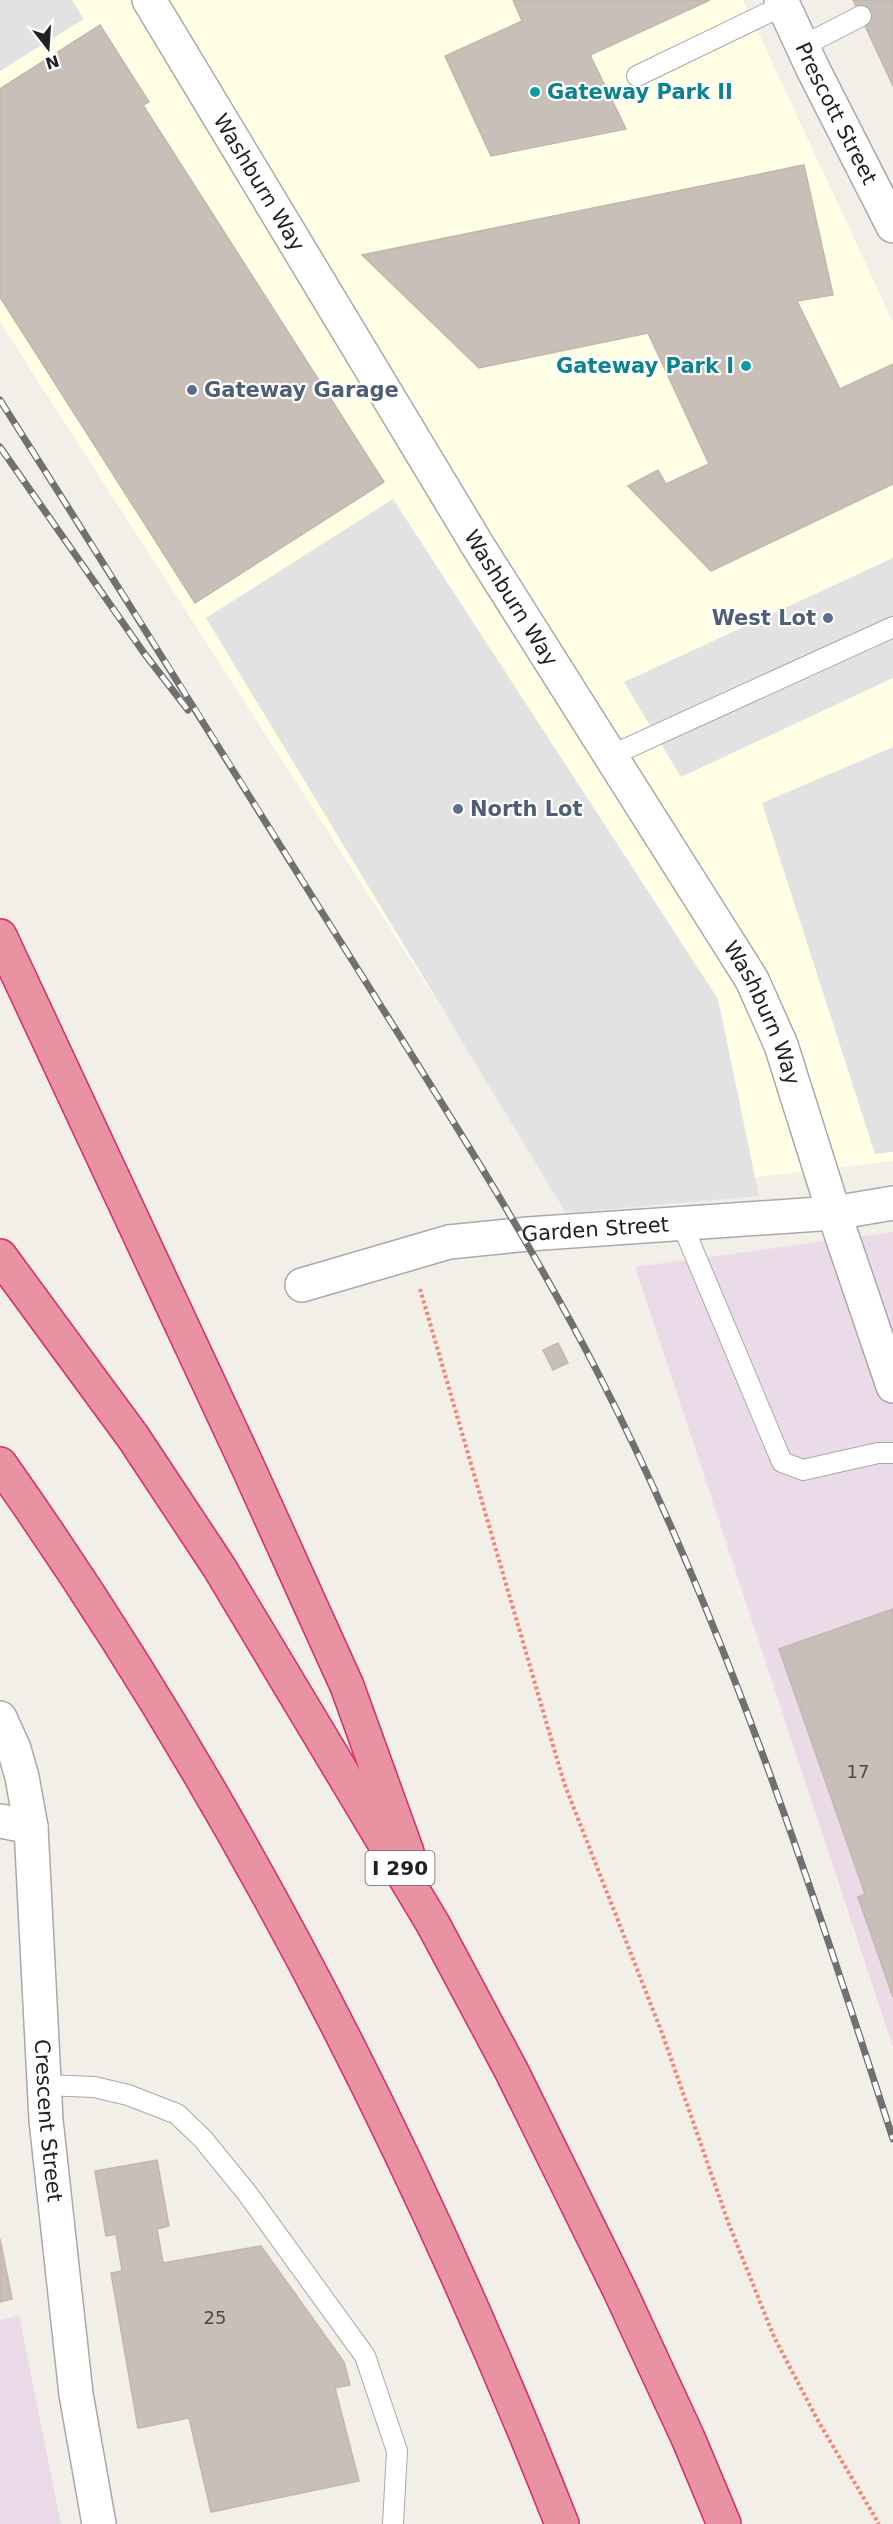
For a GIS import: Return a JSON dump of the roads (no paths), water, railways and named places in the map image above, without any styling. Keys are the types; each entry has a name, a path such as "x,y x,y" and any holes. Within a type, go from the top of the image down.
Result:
{"highway":[{"path":"0,936 247,1465 346,1686 433,1924"},
{"name":"I 290","path":"0,1256 133,1437 212,1557 433,1924 512,2072 615,2281 688,2438 724,2524"},
{"path":"0,1464 45,1528 167,1718 306,1963 412,2177 526,2433 562,2524"}],"street":[{"name":"Washburn Way","path":"149,0 478,546 752,980 781,1045 893,1386"},
{"name":"Prescott Street","path":"782,3 893,226"},
{"name":"Garden Street","path":"302,1285 449,1242 528,1234 834,1212 893,1203"},
{"name":"Crescent Street","path":"0,1718 14,1749 22,1777 15,1824 44,2085 57,2239 76,2394 99,2524"}],"lane":[{"path":"637,76 782,3"},
{"path":"802,46 861,16"},
{"path":"610,756 893,627"},
{"path":"682,1224 782,1462 803,1470 878,1453 893,1453"},
{"path":"44,2085 94,2087 128,2095 177,2114 203,2139 247,2193 365,2356 397,2451 393,2524"}],"railway":[{"path":"0,400 452,1119 543,1271 599,1375 644,1467 725,1655 796,1847 893,2139"},
{"path":"0,447 144,653 188,710"}],"place":[{"name":"Gateway Park II","path":"535,92"},
{"name":"Gateway Park I","path":"746,366"},
{"name":"Gateway Garage","path":"192,390"},
{"name":"West Lot","path":"828,618"},
{"name":"North Lot","path":"458,809"}]}
